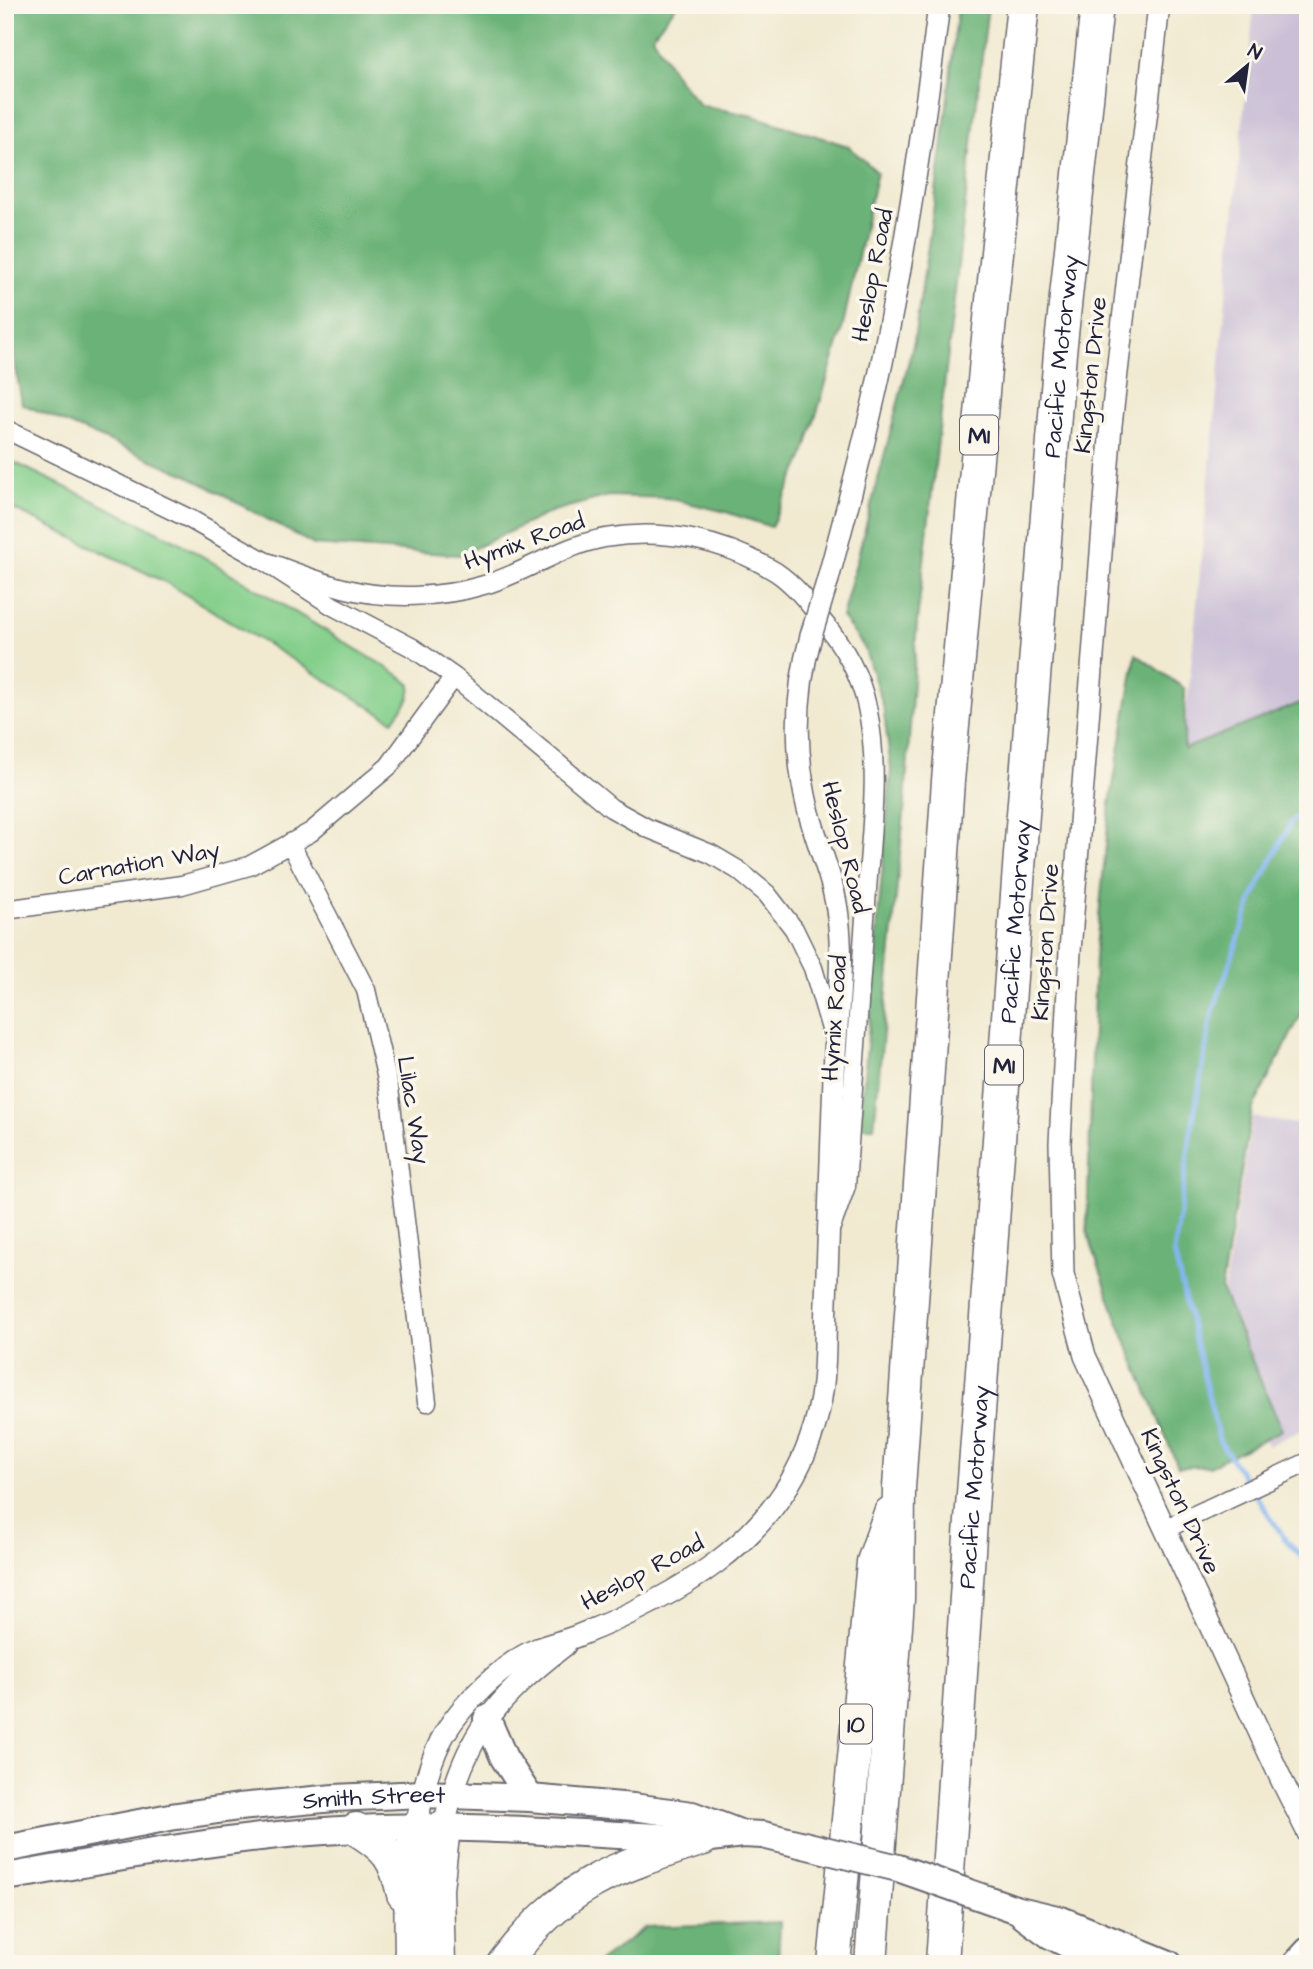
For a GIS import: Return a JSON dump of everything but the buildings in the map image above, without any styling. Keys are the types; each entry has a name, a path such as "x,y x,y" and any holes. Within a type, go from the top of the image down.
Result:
{"highway":[{"name":"M1","path":"872,1964 898,1600 899,1488 951,754 986,361 1023,5"},
{"name":"Pacific Motorway","path":"942,1964 971,1521 1027,761 1060,353 1097,5"},
{"name":"10","path":"834,1964 873,1562 899,1488"},
{"path":"411,1964 410,1867 430,1827"},
{"path":"430,1827 438,1889 439,1964"},
{"path":"356,1829 382,1846 392,1858 398,1870 410,1923"},
{"path":"503,1964 540,1920 584,1886 629,1863 703,1839"}],"main road":[{"path":"488,1719 504,1758 530,1798"},
{"name":"Smith Street","path":"5,1849 170,1817 239,1807 423,1794 530,1798 692,1815 753,1835 898,1868 1014,1909 1061,1920 1169,1964"},
{"name":"Smith Street","path":"5,1877 207,1844 275,1835 356,1829 430,1827 703,1839 753,1835"},
{"name":"Smith Street","path":"1014,1909 1050,1935 1106,1964"},
{"path":"1296,1964 1308,1951"}],"street":[{"name":"Heslop Road","path":"430,1827 423,1794 429,1768 447,1730 477,1695 496,1676 534,1650 576,1636 634,1611 713,1567 762,1523 787,1489 810,1439 819,1409 826,1367 835,1043 841,981 838,915 831,881 808,808 800,765 798,696 803,664 828,579 881,369 910,213 939,5"},
{"name":"Kingston Drive","path":"1159,5 1111,425 1070,951 1060,1143 1063,1274 1085,1356 1308,1833"},
{"name":"Hymix Road","path":"5,429 190,519 264,561 332,606 413,648 454,677 611,808 647,828 711,854 738,870 767,894 794,929 813,968 835,1043"},
{"name":"Hymix Road","path":"264,561 344,589 380,594 434,595 485,585 579,544 631,535 659,534 685,536 736,553 778,573 802,595 846,652 858,677 873,738 871,827 846,1186 830,1232"},
{"name":"Carnation Way","path":"5,909 182,885 249,866 311,832 388,766 454,677"},
{"name":"Lilac Way","path":"290,844 366,990 388,1088 427,1402"},
{"path":"1165,1529 1308,1462"},
{"name":"Heslop Road","path":"430,1827 451,1794 463,1762 488,1719 526,1677 576,1636"}],"shaded area":[{"path":"1254,5 1308,5 1308,700 1183,749"},
{"path":"1253,1117 1308,1126 1308,1427 1267,1446 1223,1296"}],"green space":[{"path":"5,5 677,5 652,36 678,79 700,105 753,116 848,146 877,172 841,334 803,458 771,527 726,512 667,498 609,496 553,511 460,555 314,545 187,475 22,404 5,306"},
{"path":"958,5 988,5 917,622 905,802 874,1127 860,1127 891,769 883,705 864,647 842,617 914,341 942,150"},
{"path":"5,458 177,541 399,675 411,685 409,699 393,721 165,582 5,505"},
{"path":"1136,654 1185,689 1184,749 1308,700 1308,1001 1252,1110 1221,1289 1282,1430 1210,1466 1178,1467 1117,1319 1087,1232 1095,958 1110,803"},
{"path":"780,1922 778,1964 595,1964 646,1927"}],"waterway":[{"path":"1308,807 1291,822 1253,897 1212,1014 1190,1138 1174,1253 1219,1440 1285,1539 1308,1564"}]}
